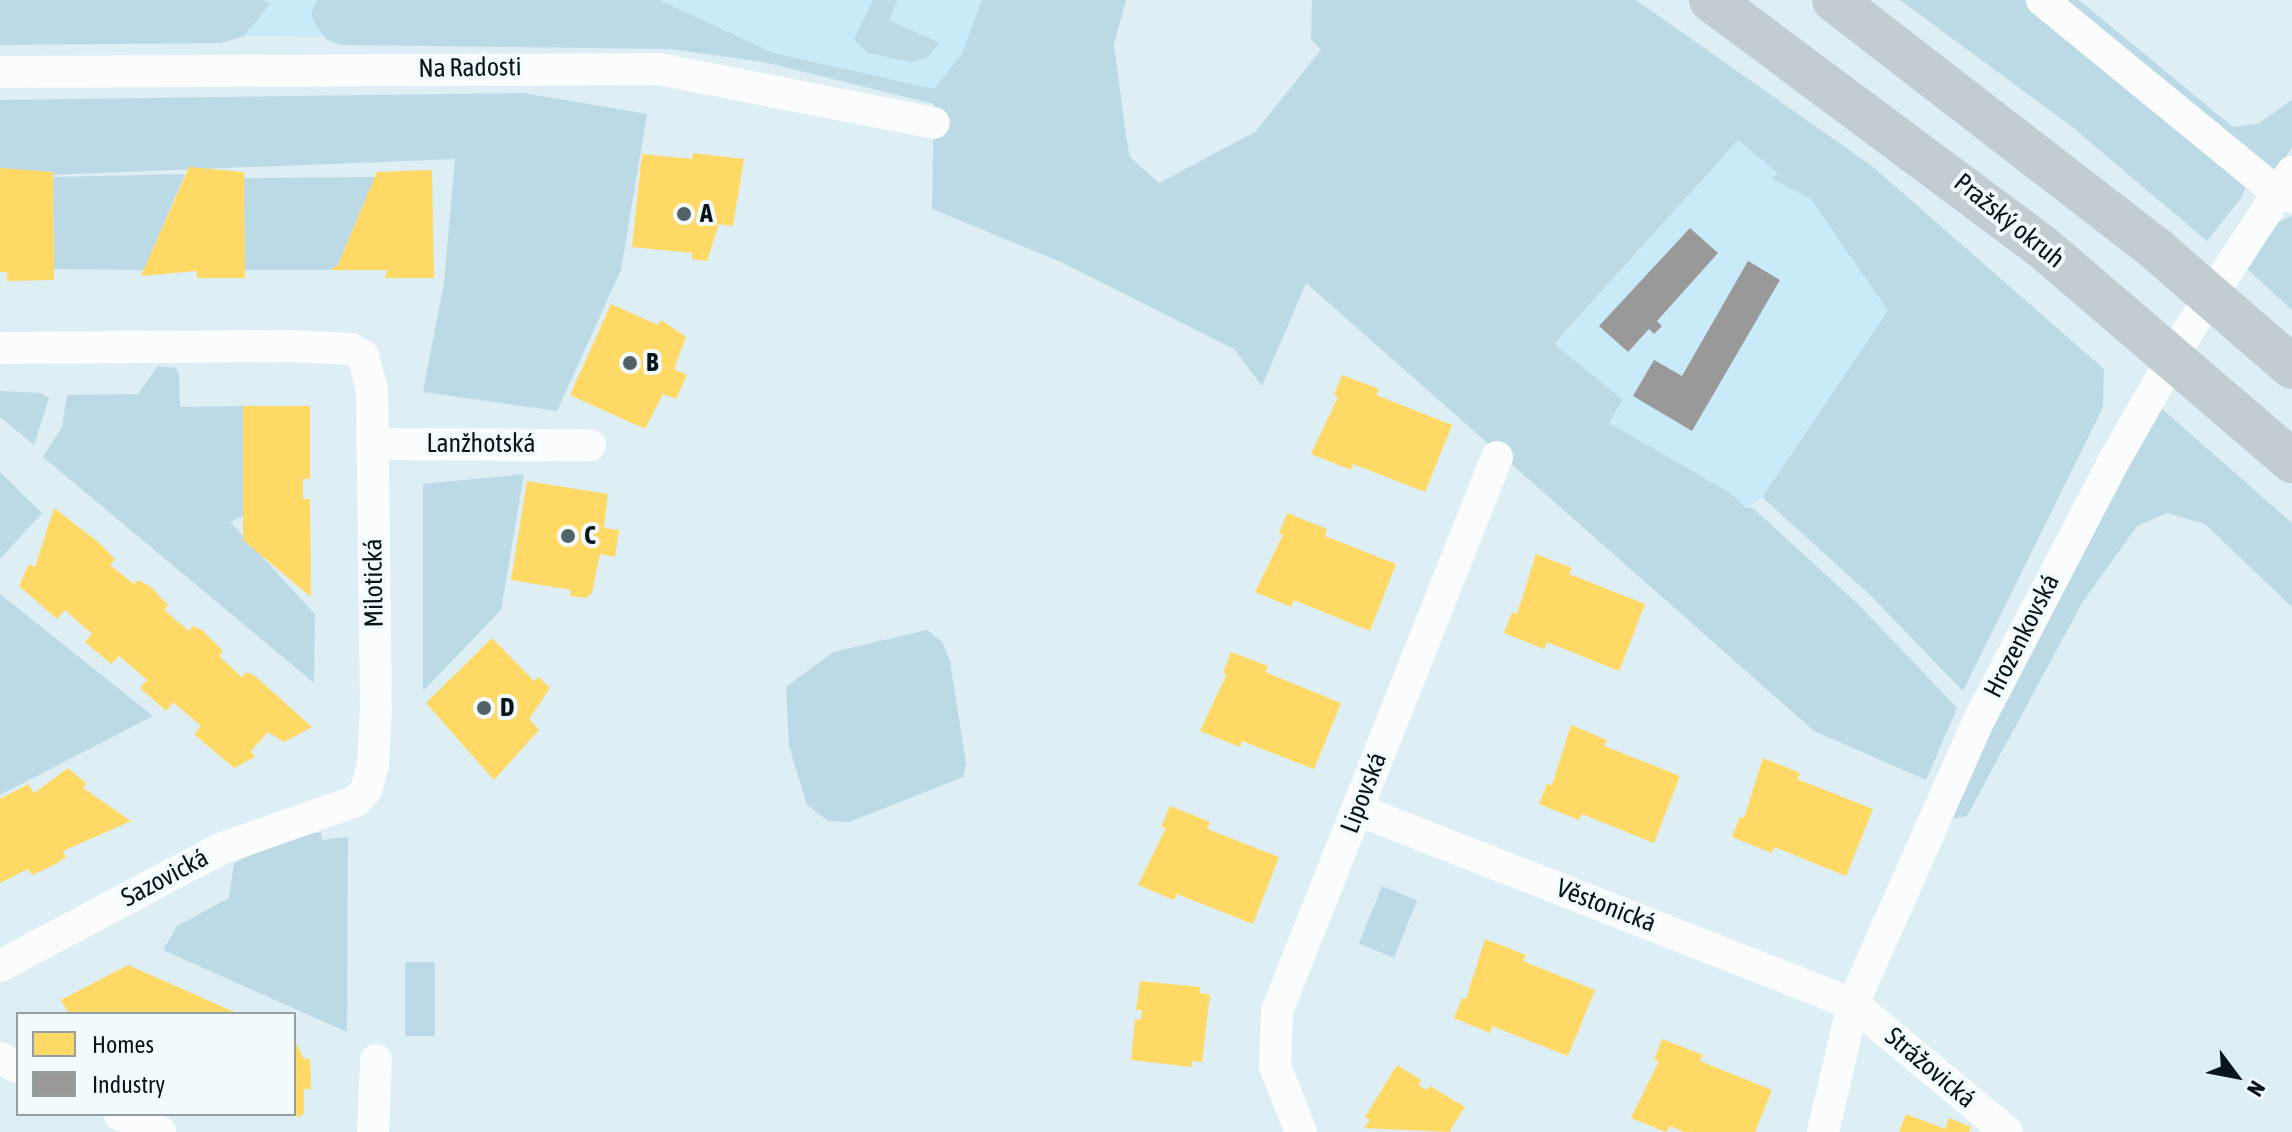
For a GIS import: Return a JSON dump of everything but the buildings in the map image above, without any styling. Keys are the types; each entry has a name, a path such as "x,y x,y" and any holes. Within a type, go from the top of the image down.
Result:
{"highway":[{"name":"Pražský okruh","path":"1711,0 1926,156 2111,304 2292,461"},
{"path":"1834,0 2156,249 2286,362"}],"street":[{"path":"2042,0 2287,187"},
{"name":"Na Radosti","path":"0,72 631,68 714,76 934,123"},
{"name":"Hrozenkovská","path":"1823,1132 1853,1004 1980,718 2111,466 2188,331 2287,187"},
{"name":"Milotická","path":"0,348 351,349 369,369 373,765 362,797 337,809"},
{"name":"Lanžhotská","path":"372,444 590,445"},
{"name":"Lipovská","path":"1301,1132 1275,1066 1277,1011 1497,457"},
{"name":"Sazovická","path":"0,966 220,849 337,809"},
{"name":"Věstonická","path":"1358,810 1853,1004"},
{"name":"Strážovická","path":"1853,1004 2007,1132"},
{"path":"373,1132 376,1060"},
{"path":"124,1116 160,1132"}],"shaded area":[{"path":"0,0 1107,0 1075,114 651,38 0,35"},
{"path":"0,0 262,0 270,4 244,36 221,43 0,45"},
{"path":"317,0 659,0 773,53 934,89 962,54 982,0 1126,0 1114,44 1126,136 1130,157 1159,183 1255,132 1321,50 1311,39 1312,0 1636,0 1872,166 2104,369 2103,407 1963,691 1869,594 1762,497 1888,311 1811,199 1772,179 1778,173 1738,140 1554,344 1623,400 1609,423 1729,492 1746,508 1753,508 1859,605 1957,708 1926,780 1814,731 1306,283 1262,386 1234,349 1061,262 932,209 934,104 764,62 670,49 340,45 326,39 316,26 311,13"},
{"path":"873,0 897,0 889,20 939,43 927,57 912,62 868,53 854,39"},
{"path":"1900,0 2031,0 2246,187 2241,198 2207,241 2071,126"},
{"path":"2057,0 2079,0 2233,127 2258,124 2292,100 2292,147 2275,172"},
{"path":"524,93 647,114 621,270 557,411 423,392 444,282 455,159 0,177 0,100"},
{"path":"1738,140 1779,173 1773,179 1811,199 1888,311 1762,497 1746,509 1729,492 1608,422 1554,345"},
{"path":"185,174 144,270 54,269 53,177"},
{"path":"375,177 338,265 331,270 244,270 244,178"},
{"path":"2292,215 2292,310 2246,268 2272,226"},
{"path":"158,366 176,368 180,407 243,406 243,516 230,522 315,614 314,683 43,457 62,427 67,395 138,394"},
{"path":"0,391 41,393 49,398 34,445 0,417"},
{"path":"2160,407 2292,523 2292,607 2205,524 2167,513 2137,526 2082,603 1967,816 1947,820 2099,511"},
{"path":"0,472 42,513 0,559"},
{"path":"524,474 501,610 423,691 423,484"},
{"path":"0,594 153,716 0,795"},
{"path":"927,630 942,642 950,661 966,764 963,777 849,822 828,821 807,805 789,746 786,687 833,652"},
{"path":"321,832 322,840 348,837 347,1032 163,950 177,926 229,898 234,863 289,835"},
{"path":"1382,886 1417,900 1394,958 1359,943"},
{"path":"405,962 435,962 435,1036 405,1036"}],"place":[{"name":"A","path":"684,214"},
{"name":"B","path":"630,363"},
{"name":"C","path":"568,536"},
{"name":"D","path":"484,708"}]}
